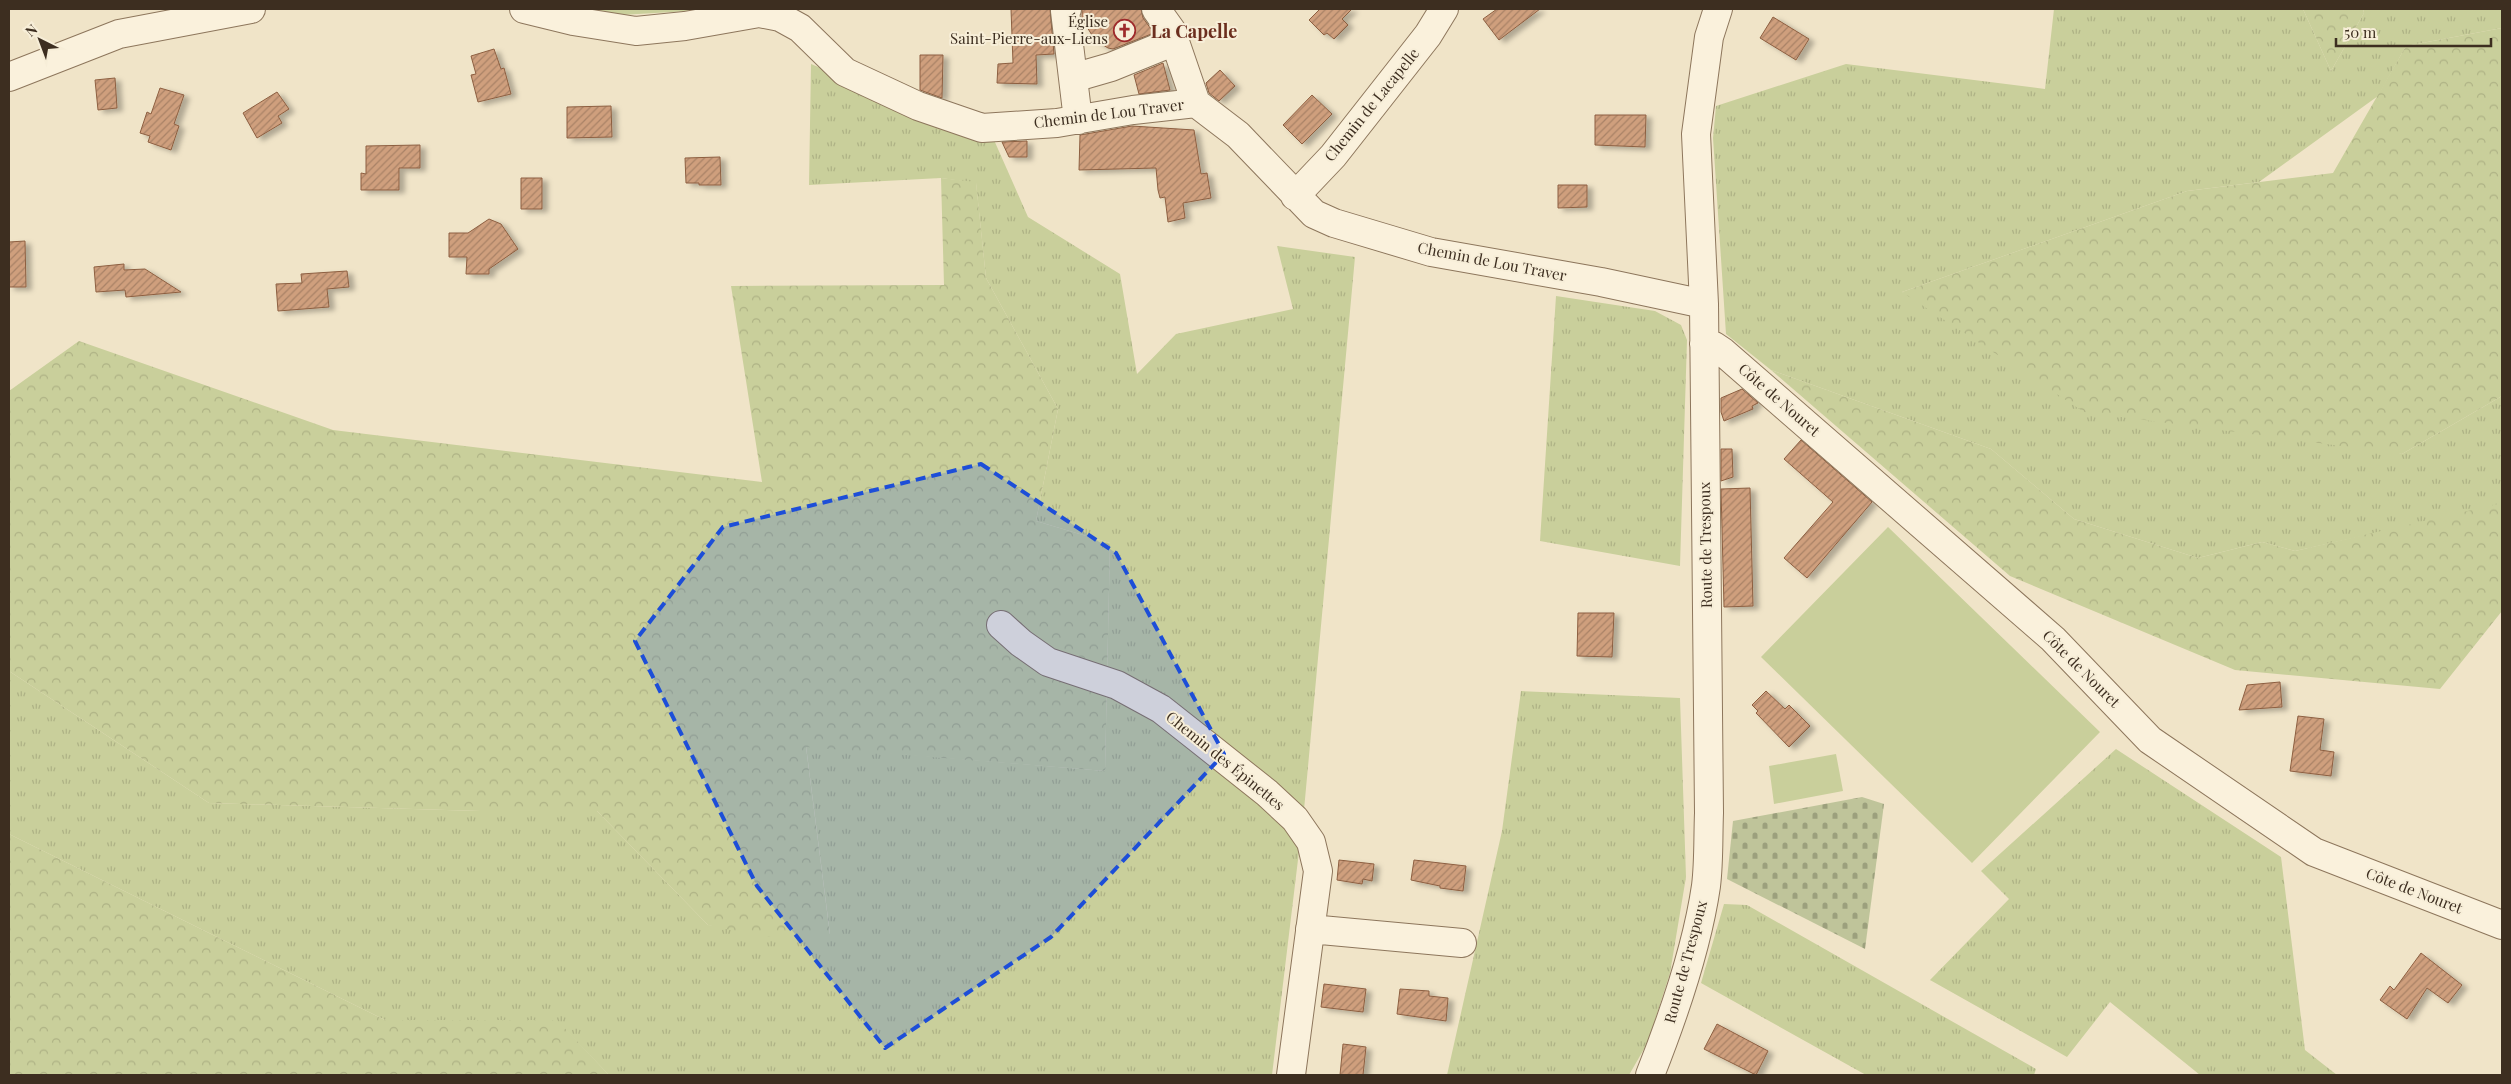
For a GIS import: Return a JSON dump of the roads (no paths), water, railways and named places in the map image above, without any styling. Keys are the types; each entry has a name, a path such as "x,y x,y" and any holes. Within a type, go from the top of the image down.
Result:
{"street":[{"path":"9,77 119,34 250,9"},
{"name":"Chemin de Lou Traver","path":"524,9 573,21 636,31 685,26 759,13 780,17 800,28 845,72 918,106 982,128 1078,120 1134,110 1196,103 1238,135 1314,214 1334,223 1431,252 1601,282 1704,304"},
{"path":"1068,9 1065,11 1078,120"},
{"path":"1156,9 1171,30 1196,103"},
{"name":"Chemin de Lacapelle","path":"1295,196 1333,156 1428,35 1444,9"},
{"name":"Route de Trespoux","path":"1650,1075 1667,1032 1701,914 1706,883 1709,813 1704,304 1696,134 1709,37 1718,9"},
{"path":"1073,78 1111,67 1175,41"},
{"name":"Côte de Nouret","path":"1704,344 1714,346 1723,352 2038,626 2150,740 2314,852 2502,925"},
{"name":"Chemin des Épinettes","path":"1002,625 1021,643 1048,662 1117,685 1161,709 1267,793 1295,819 1311,842 1318,871 1291,1075"},
{"path":"1310,929 1462,943"}],"place":[{"name":"Église Saint-Pierre-aux-Liens","path":"1124,31"}],"district":[{"name":"La Capelle","path":"1194,32"}]}
